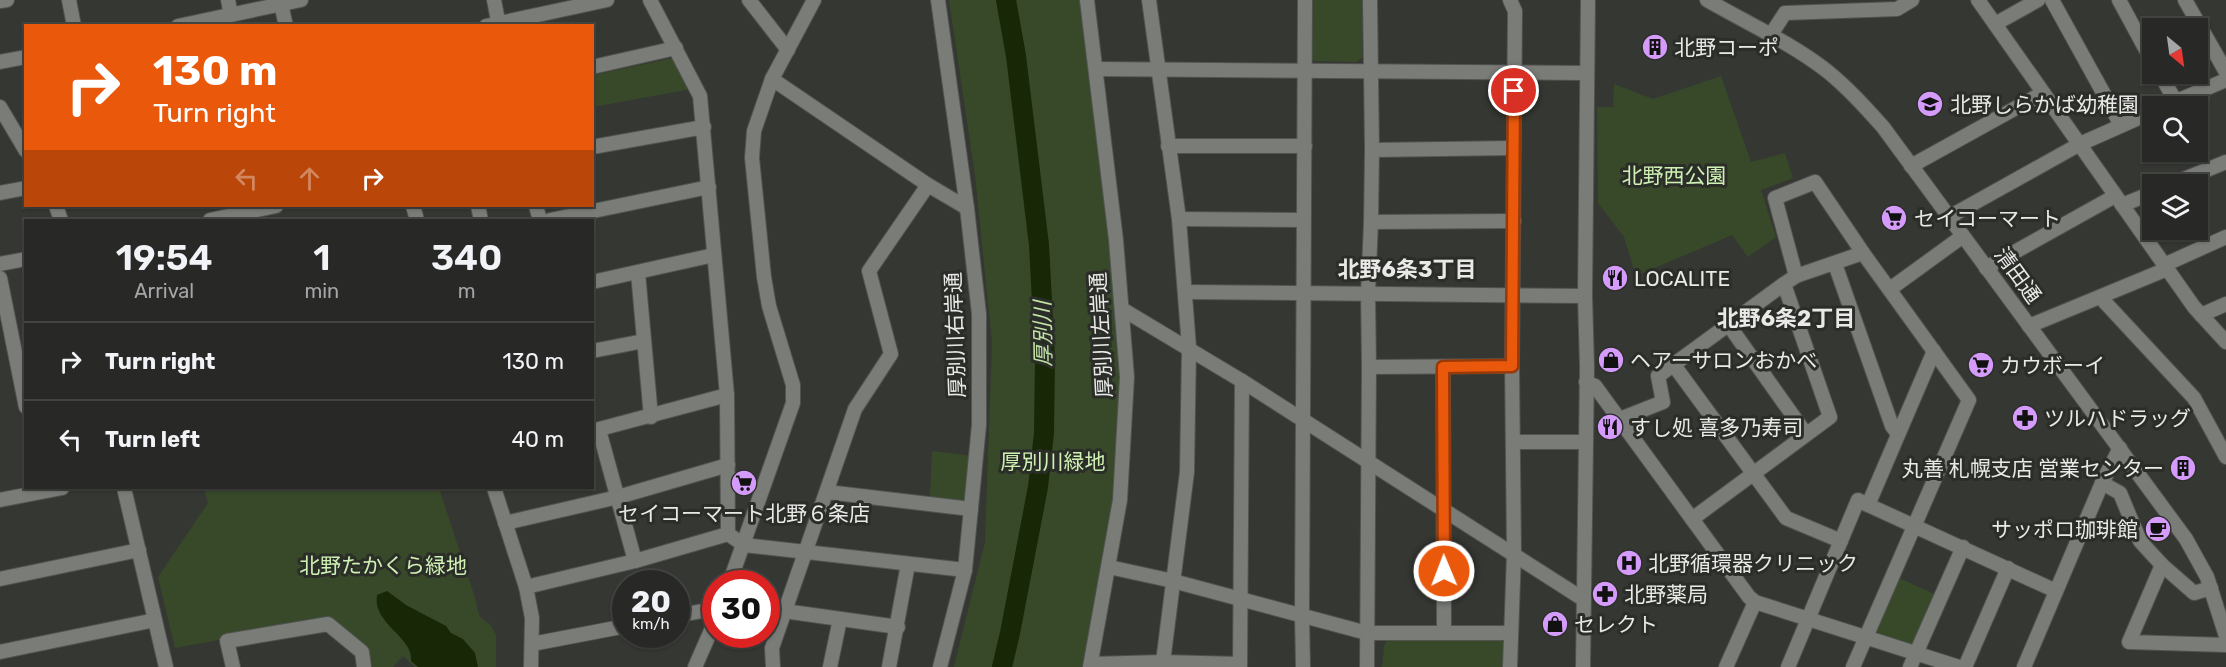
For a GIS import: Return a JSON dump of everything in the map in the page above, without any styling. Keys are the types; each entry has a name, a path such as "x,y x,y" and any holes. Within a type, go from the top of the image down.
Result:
{"street":[{"path":"0,2 7,0"},
{"path":"69,0 74,24"},
{"path":"228,0 231,15"},
{"path":"188,24 301,0"},
{"path":"494,0 495,24"},
{"path":"499,24 607,0"},
{"path":"650,0 700,96 727,395 728,534"},
{"path":"750,0 788,50"},
{"path":"734,570 793,403 793,385 769,306 764,277 752,158 753,130 772,79 814,0"},
{"name":"厚別川右岸通","path":"938,0 967,208 979,314 979,425 965,570 940,667"},
{"name":"厚別川左岸通","path":"1087,0 1115,229 1126,377 1125,441 1120,500 1090,665"},
{"path":"1149,0 1179,219 1189,347 1187,472 1163,662"},
{"path":"1303,667 1305,0"},
{"path":"1367,667 1370,367 1368,293 1372,150 1370,0"},
{"path":"1510,0 1515,11 1512,366 1514,554 1510,667"},
{"path":"1583,667 1588,0"},
{"name":"清田通","path":"1707,0 1806,56 1847,88 1883,127 2186,538 2211,588 2226,636"},
{"path":"1770,36 1786,7 1865,5 1897,9 1912,0"},
{"path":"1978,0 2166,267 2201,315 2226,342"},
{"path":"1995,24 2038,0"},
{"path":"2052,0 2121,125"},
{"path":"2119,0 2142,43"},
{"path":"2185,0 2226,72"},
{"path":"281,4 285,24"},
{"path":"594,67 676,48"},
{"path":"0,62 24,57"},
{"path":"1096,69 1587,73"},
{"path":"772,79 928,185 967,208"},
{"path":"2189,96 2226,80"},
{"path":"1911,166 2043,93"},
{"path":"0,107 24,148"},
{"path":"1949,217 2079,144 2142,116"},
{"path":"594,147 704,127"},
{"path":"1168,146 1305,146"},
{"path":"1372,150 1514,148"},
{"path":"2197,174 2226,162"},
{"path":"1692,519 1830,417 1790,280 1775,198 1815,182 1969,400 1853,667"},
{"path":"773,667 772,648 855,409 891,354 869,271 928,185"},
{"path":"555,219 709,187"},
{"path":"0,193 24,188"},
{"path":"1986,268 2119,200 2142,195"},
{"path":"222,219 246,217 273,207"},
{"path":"1179,219 1303,220"},
{"path":"1371,222 1514,221"},
{"path":"1890,289 1963,237"},
{"path":"2029,326 2101,298 2226,237"},
{"path":"1620,419 1664,402 1658,376 1790,280 1863,253"},
{"path":"594,282 714,255"},
{"path":"0,264 24,259"},
{"path":"1835,264 1892,426 1898,434"},
{"path":"638,273 651,417"},
{"path":"0,278 24,397"},
{"path":"1185,291 1585,296"},
{"path":"2101,298 2194,398 2226,457"},
{"path":"2201,315 2226,304"},
{"path":"1122,309 1189,347 1583,599"},
{"path":"1728,324 1806,434"},
{"path":"594,351 644,340"},
{"path":"1868,505 1934,351"},
{"path":"1673,364 1786,518 1841,541"},
{"path":"1370,367 1512,366"},
{"path":"1443,367 1444,632"},
{"path":"1090,665 1163,662 1240,666 1242,381"},
{"path":"1586,382 1595,386 1749,597 1755,602 1866,638 1913,661 1959,667"},
{"path":"635,561 618,496 596,430 727,395"},
{"path":"1513,442 1585,442"},
{"path":"2024,667 2102,483 2120,448"},
{"path":"505,523 618,496 728,465"},
{"path":"2102,483 2120,493 2140,541 2162,565 2194,593 2211,588"},
{"path":"124,489 166,667"},
{"path":"494,489 526,587 532,618 531,667"},
{"path":"0,500 42,490"},
{"path":"827,492 971,509"},
{"path":"1788,667 1858,500 2056,591"},
{"path":"728,534 744,545 965,570"},
{"path":"526,587 635,561 728,534"},
{"path":"1913,661 1963,548"},
{"path":"0,579 139,550"},
{"path":"889,667 908,564"},
{"path":"2162,565 2129,642 2226,645"},
{"path":"1109,567 1173,581 1367,633 1511,633"},
{"path":"1965,667 2008,568"},
{"path":"1726,667 1755,602"},
{"path":"784,611 898,627"},
{"path":"830,667 840,619"},
{"path":"0,652 155,620"},
{"path":"233,667 227,641 328,624 362,652 364,667"},
{"path":"532,644 612,629"},
{"path":"695,667 703,648"}],"green space":[{"name":"厚別川緑地","path":"949,0 1080,0 1115,286 1121,359 1119,464 1087,667 954,667 985,542 992,341 975,176"},
{"path":"1311,0 1362,0 1362,58 1356,62 1314,61 1311,57"},
{"path":"675,59 691,89 594,107 594,75"},
{"name":"北野西公園","path":"1721,76 1751,162 1785,153 1793,178 1761,190 1776,237 1748,257 1732,235 1636,276 1624,237 1598,203 1597,107 1613,107 1614,84 1653,99"},
{"path":"932,451 974,456 970,501 930,497"},
{"name":"北野たかくら緑地","path":"204,489 439,489 478,612 483,620 490,624 496,635 496,667 415,667 403,656 393,667 367,667 328,620 175,648 158,577 208,503"},
{"path":"1899,578 1934,594 1914,642 1909,645 1878,634 1876,630"},
{"path":"1387,640 1504,640 1504,667 1382,667 1384,646"}],"shaded area":[{"path":"387,591 406,605 446,626 451,633 463,639 475,653 478,667 418,667 411,661 406,645 386,622 377,605 377,595"}],"waterway":[{"name":"厚別川","path":"1002,667 1038,487 1044,433 1045,357 1039,245 1016,56 1006,0"}],"place":[{"name":"北野コーポ","path":"1655,47"},
{"name":"北野しらかば幼稚園","path":"1930,104"},
{"name":"セイコーマート","path":"1894,218"},
{"name":"LOCALITE","path":"1615,278"},
{"name":"ヘアーサロンおかべ","path":"1611,360"},
{"name":"カウボーイ","path":"1981,365"},
{"name":"ツルハドラッグ","path":"2025,418"},
{"name":"すし処 喜多乃寿司","path":"1610,427"},
{"name":"丸善 札幌支店 営業センター","path":"2183,468"},
{"name":"セイコーマート北野６条店","path":"744,483"},
{"name":"サッポロ珈琲館","path":"2158,529"},
{"name":"北野循環器クリニック","path":"1629,563"},
{"name":"北野薬局","path":"1605,594"},
{"name":"セレクト","path":"1555,624"}],"district":[{"name":"北野6条3丁目","path":"1407,269"},
{"name":"北野6条2丁目","path":"1786,318"}],"route":[{"path":"1444,571 1443,367 1512,366 1514,91"}]}
